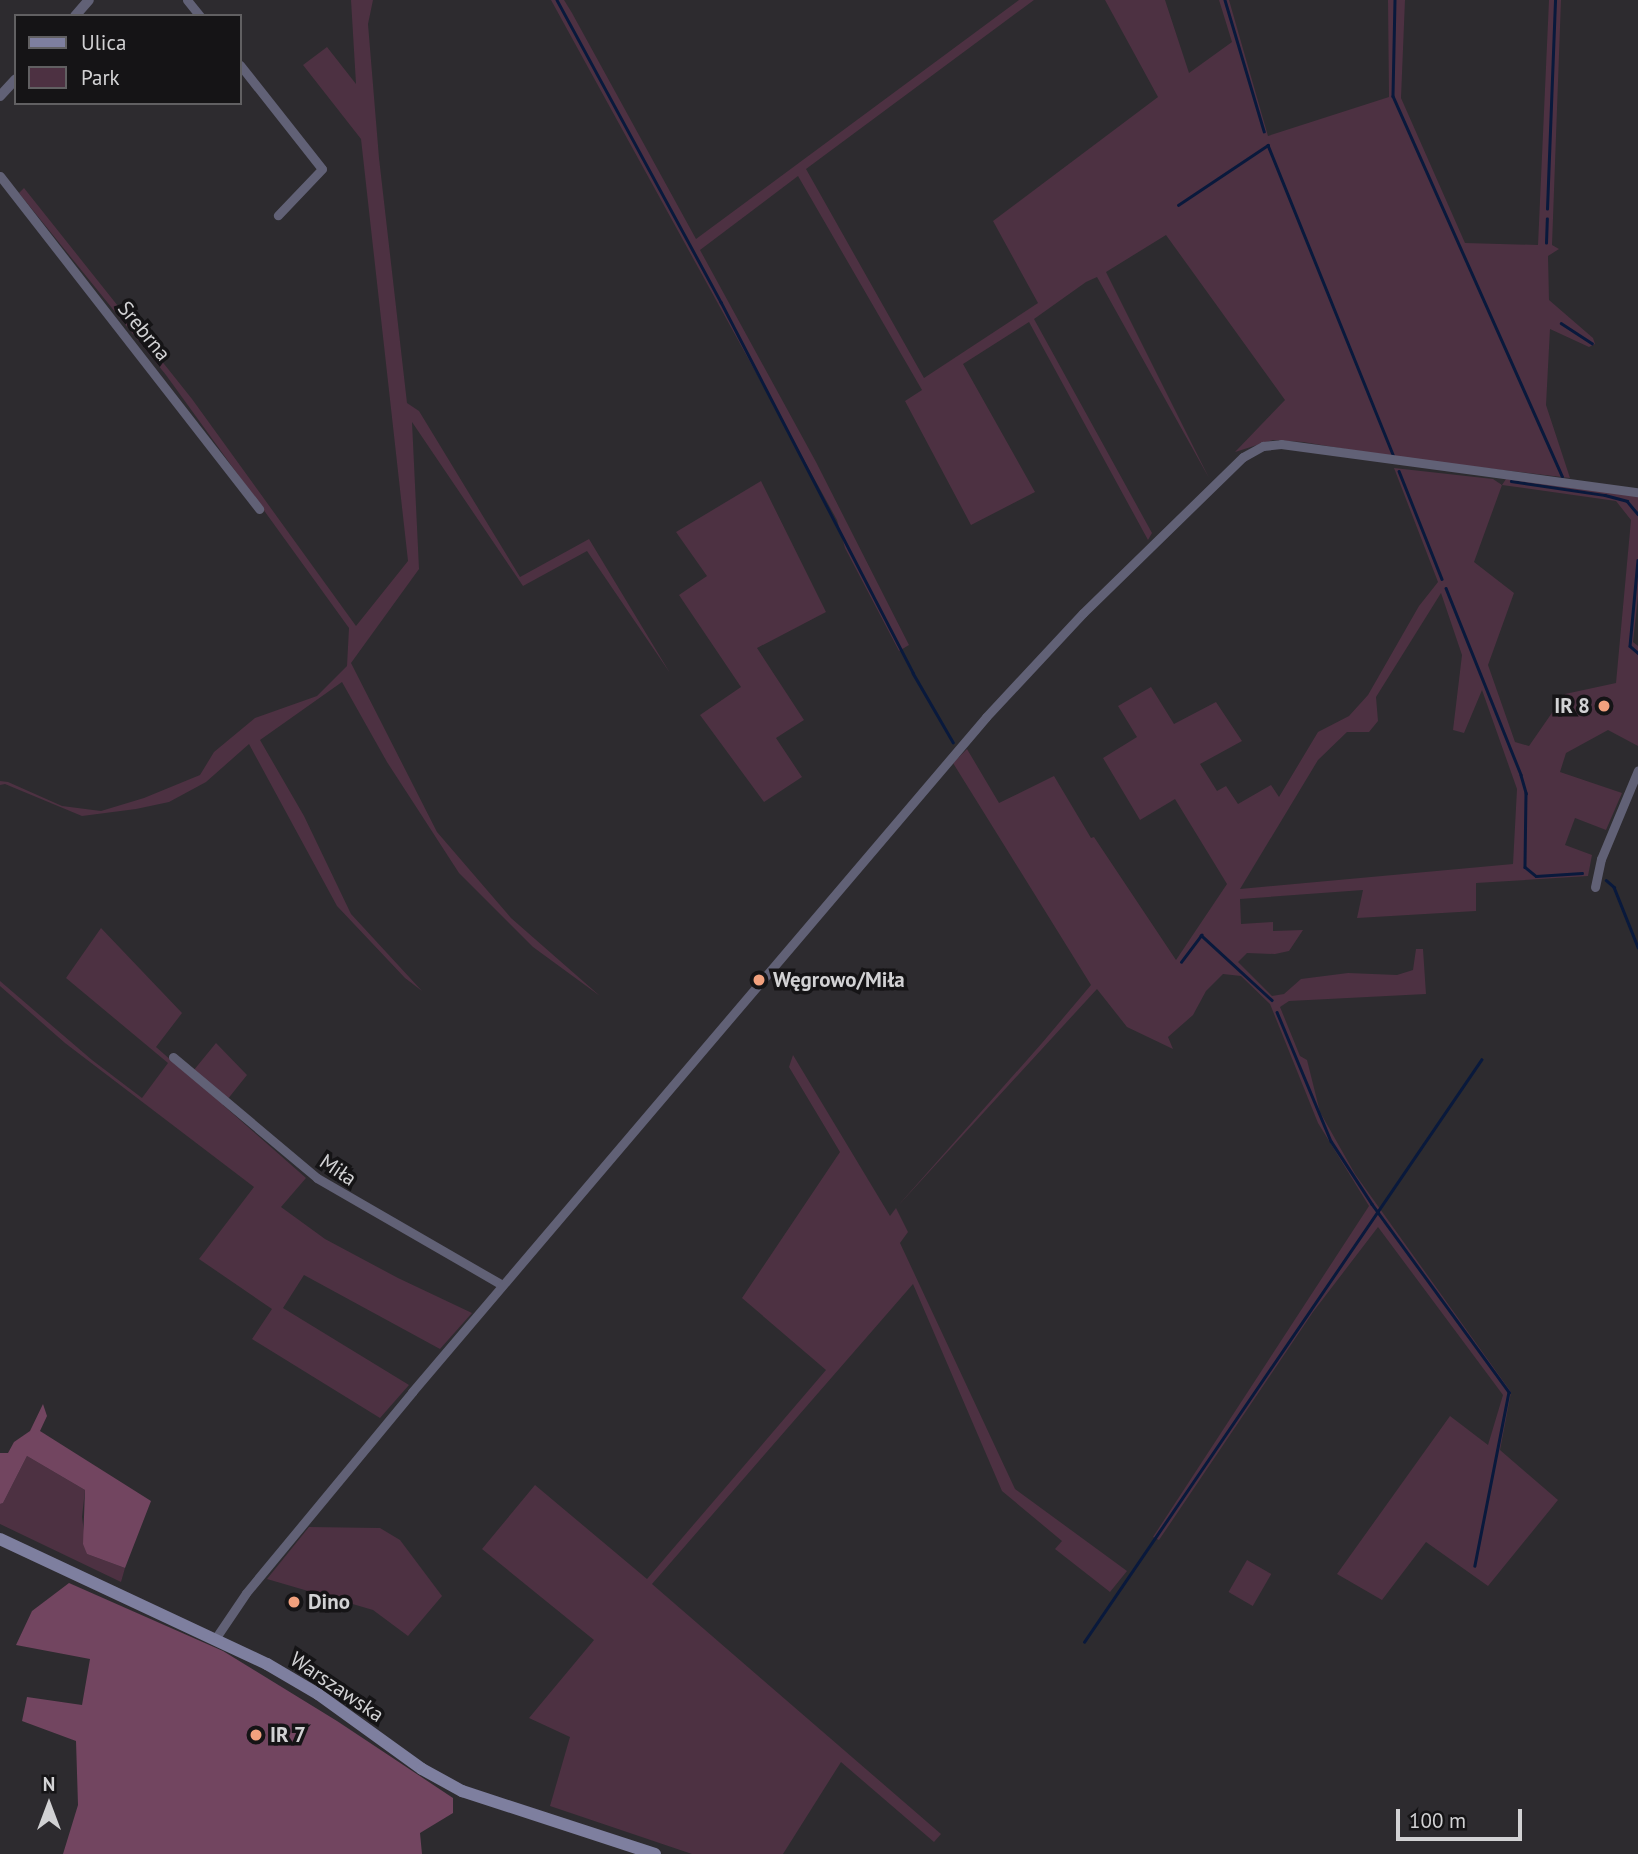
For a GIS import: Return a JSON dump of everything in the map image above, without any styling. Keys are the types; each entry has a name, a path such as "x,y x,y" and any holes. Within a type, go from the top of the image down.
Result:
{"main road":[{"name":"Warszawska","path":"0,1539 295,1679 400,1755 462,1791 655,1854"}],"street":[{"path":"77,14 89,0"},
{"path":"187,0 198,14"},
{"path":"242,68 322,169 278,215"},
{"path":"0,96 14,81"},
{"name":"Srebrna","path":"0,177 259,509"},
{"path":"215,1639 225,1620 502,1285 986,717 1083,613 1243,457 1263,446 1281,444 1638,492"},
{"path":"1595,887 1601,859 1638,770"},
{"name":"Miła","path":"173,1058 317,1178 502,1285"}],"green space":[{"path":"351,0 373,0 368,24 379,158 407,403 419,411 520,577 589,539 670,673 587,551 523,586 412,422 419,569 351,663 437,832 511,918 600,996 533,947 459,873 387,762 342,682 260,740 304,816 351,914 422,991 405,978 337,906 249,744 206,782 169,802 136,809 82,816 5,784 0,785 0,781 8,782 62,806 101,811 144,798 200,775 214,752 255,718 317,696 347,666 349,628 166,375 19,193 24,188 192,399 356,626 408,561 361,139 303,65 327,47 356,84"},
{"path":"551,0 564,0 572,13 696,239 1019,0 1034,0 806,169 924,378 1038,303 993,221 1158,97 1105,0 1165,0 1189,73 1232,42 1219,0 1229,0 1268,136 1389,97 1388,0 1405,0 1401,98 1465,243 1538,245 1549,0 1561,0 1552,245 1559,249 1548,256 1549,300 1593,338 1595,344 1589,347 1550,329 1546,405 1570,478 1399,458 1303,442 1273,440 1235,452 1285,400 1166,235 1106,272 1209,478 1097,277 1034,319 1152,533 1148,540 1029,322 963,364 1035,492 971,525 905,401 922,390 798,176 700,250 816,462 909,645 899,651 845,548 837,520"},
{"path":"1394,468 1493,479 1502,485 1506,479 1638,496 1638,597 1633,642 1638,646 1638,746 1608,730 1566,753 1560,772 1622,793 1606,830 1575,818 1565,845 1592,855 1588,876 1476,883 1476,911 1357,918 1363,890 1240,899 1241,924 1273,922 1273,931 1303,930 1289,951 1275,954 1247,953 1238,962 1272,996 1284,994 1301,979 1348,973 1397,975 1413,970 1416,949 1423,949 1426,994 1289,1001 1280,1007 1300,1056 1307,1060 1320,1112 1355,1174 1511,1392 1500,1450 1558,1500 1488,1586 1426,1542 1382,1600 1337,1574 1450,1416 1488,1445 1503,1395 1378,1227 1313,1312 1159,1540 1153,1537 1369,1206 1318,1123 1270,1004 1241,976 1223,974 1206,991 1193,1015 1168,1037 1173,1049 1127,1027 1097,989 896,1208 1091,985 953,763 967,749 999,803 1054,776 1091,838 1094,837 1176,960 1227,884 1175,799 1140,820 1103,758 1137,737 1118,706 1151,687 1174,724 1216,702 1242,741 1200,764 1217,791 1226,786 1238,804 1271,785 1279,797 1318,732 1349,716 1368,695 1419,606 1438,582","holes":["1502,485 1616,501 1631,520 1616,683 1565,694 1529,746 1515,742 1488,665 1514,593 1474,562","1441,593 1462,655 1453,730 1464,733 1482,690 1517,789 1513,864 1240,889 1318,760 1347,732 1369,732 1378,721 1376,697"]},
{"path":"761,481 826,612 757,648 804,720 776,738 802,777 764,802 700,715 741,687 679,595 707,576 676,532"},
{"path":"101,928 182,1013 156,1047 189,1076 216,1043 247,1075 223,1105 306,1178 281,1207 325,1239 472,1313 440,1349 304,1275 283,1308 409,1385 380,1418 252,1339 272,1309 199,1259 254,1187 65,1043 0,986 0,981 92,1060 142,1098 168,1063 66,978"},
{"path":"793,1055 890,1216 896,1208 908,1232 900,1243 1015,1489 1127,1571 1110,1592 1055,1549 1062,1541 1002,1491 913,1284 652,1584 941,1834 934,1842 841,1762 783,1854 692,1854 550,1806 570,1737 529,1718 594,1640 482,1549 535,1485 647,1579 826,1370 742,1298 840,1152 789,1067"},
{"path":"27,1456 85,1490 82,1517 87,1554 125,1568 121,1582 0,1524 0,1504 3,1503"},
{"path":"309,1527 380,1528 400,1540 442,1596 408,1636 373,1610 267,1579"},
{"path":"1247,1560 1271,1574 1253,1606 1228,1592"}],"shaded area":[{"path":"43,1404 47,1416 40,1431 151,1501 125,1568 87,1554 83,1544 85,1490 27,1456 3,1503 0,1504 0,1453 8,1453 14,1442 30,1431"},
{"path":"69,1583 223,1651 337,1721 453,1798 453,1813 420,1833 422,1854 63,1854 78,1805 76,1741 22,1721 27,1697 82,1705 90,1659 16,1645 32,1611"}],"waterway":[{"path":"557,0 721,302 913,673 953,742"},
{"path":"1225,0 1264,131"},
{"path":"1395,0 1393,96 1562,476"},
{"path":"1547,209 1555,0"},
{"path":"1178,205 1268,145 1393,455"},
{"path":"1546,243 1547,219"},
{"path":"1561,323 1592,343"},
{"path":"1399,471 1442,579"},
{"path":"1511,481 1605,495 1627,501 1638,514"},
{"path":"1638,560 1630,646 1638,653"},
{"path":"1446,588 1521,775 1526,793 1525,867 1536,876 1582,873"},
{"path":"1606,880 1614,887 1638,947"},
{"path":"1181,962 1201,935 1272,1000"},
{"path":"1277,1012 1331,1141 1372,1204 1509,1392 1475,1566"},
{"path":"1084,1642 1481,1060"}],"place":[{"name":"IR 8","path":"1604,706"},
{"name":"Węgrowo/Miła","path":"759,980"},
{"name":"Dino","path":"294,1602"},
{"name":"IR 7","path":"256,1735"}]}
